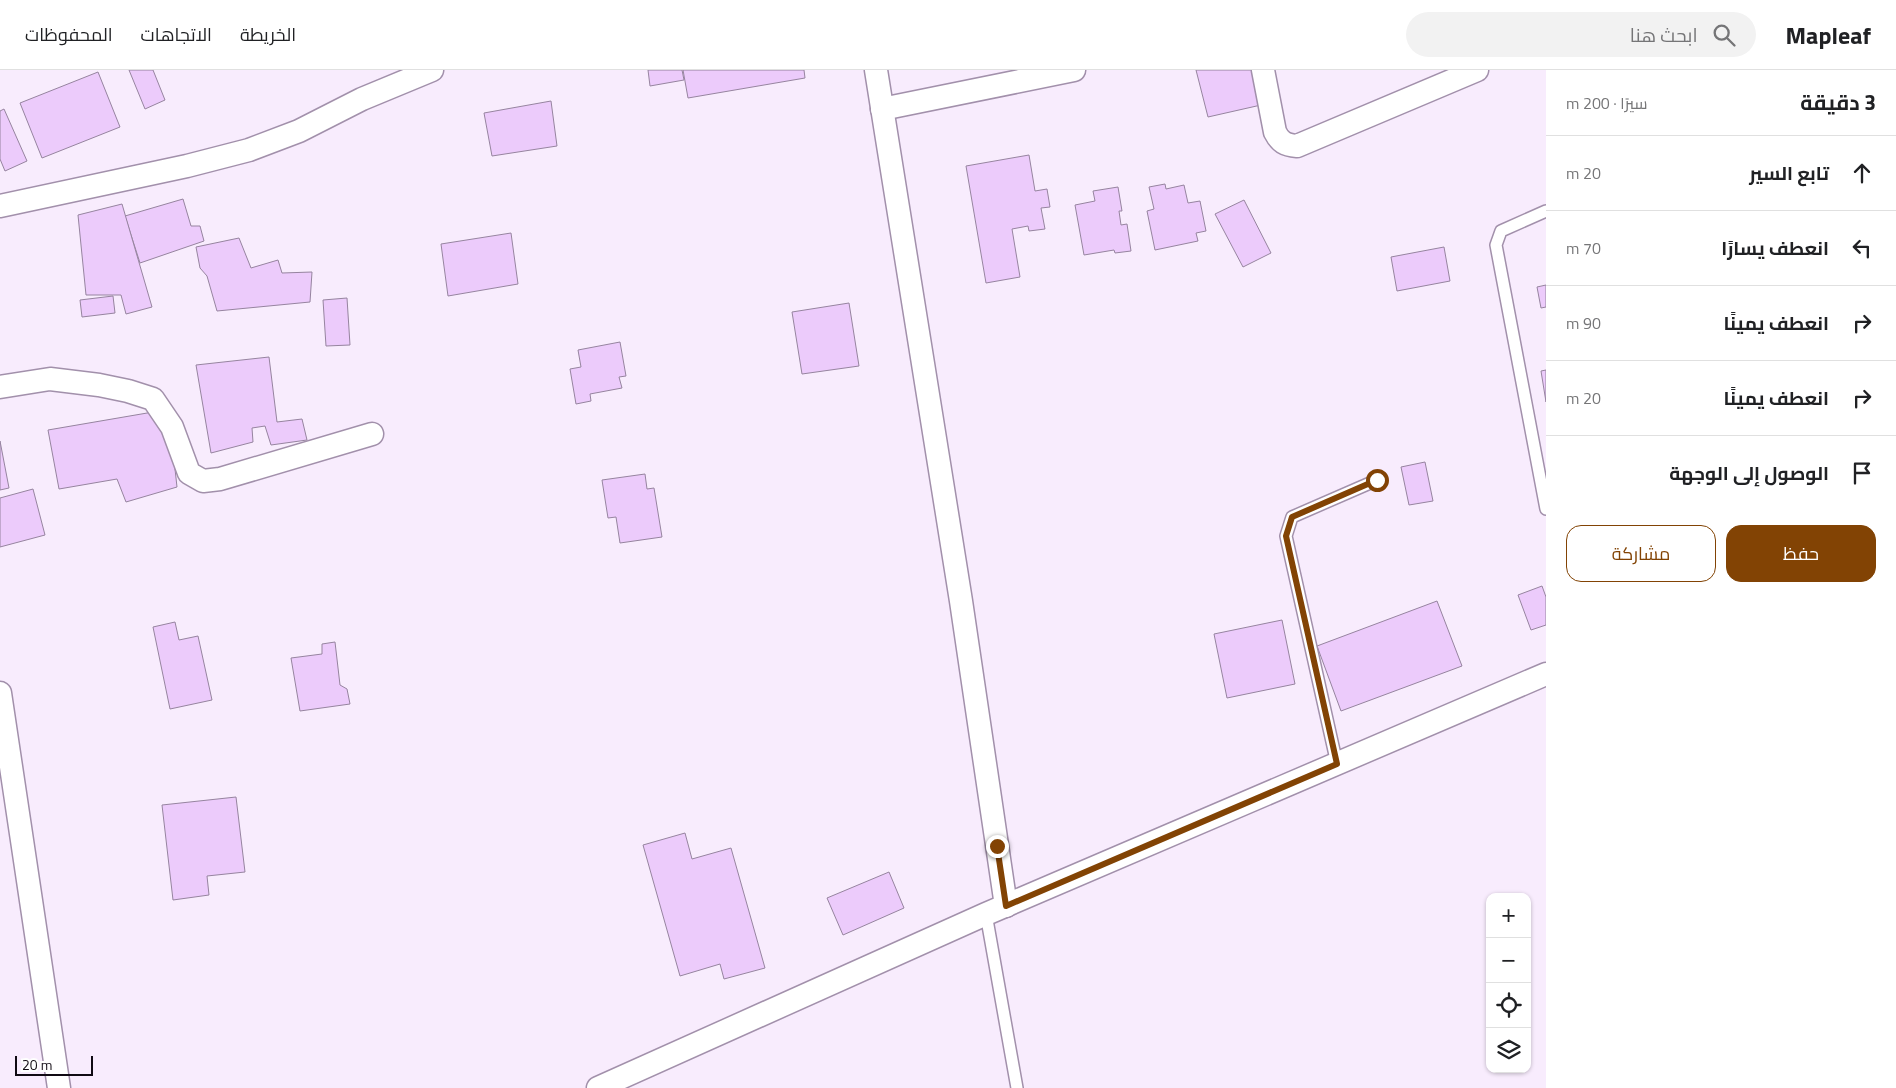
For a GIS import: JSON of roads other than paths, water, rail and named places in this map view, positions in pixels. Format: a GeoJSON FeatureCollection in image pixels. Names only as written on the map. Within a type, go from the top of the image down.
{"type":"FeatureCollection","features":[{"type":"Feature","properties":{"kind":"street"},"geometry":{"type":"LineString","coordinates":[[0,206],[187,166],[249,150],[299,131],[362,99],[432,70]]}},
{"type":"Feature","properties":{"kind":"street"},"geometry":{"type":"LineString","coordinates":[[876,70],[961,601],[996,910]]}},
{"type":"Feature","properties":{"kind":"street"},"geometry":{"type":"LineString","coordinates":[[882,109],[1074,70]]}},
{"type":"Feature","properties":{"kind":"street"},"geometry":{"type":"LineString","coordinates":[[1264,70],[1275,132],[1279,140],[1287,146],[1297,146],[1477,70]]}},
{"type":"Feature","properties":{"kind":"street"},"geometry":{"type":"LineString","coordinates":[[0,387],[50,379],[99,385],[154,399],[172,426],[189,473],[202,481],[220,479],[372,434]]}},
{"type":"Feature","properties":{"kind":"street"},"geometry":{"type":"LineString","coordinates":[[598,1088],[996,910],[1546,674]]}},
{"type":"Feature","properties":{"kind":"street"},"geometry":{"type":"LineString","coordinates":[[0,693],[59,1088]]}},
{"type":"Feature","properties":{"kind":"lane"},"geometry":{"type":"LineString","coordinates":[[1546,211],[1501,231],[1496,245],[1546,509]]}},
{"type":"Feature","properties":{"kind":"lane"},"geometry":{"type":"LineString","coordinates":[[1337,764],[1286,536],[1292,517],[1377,480]]}},
{"type":"Feature","properties":{"kind":"lane"},"geometry":{"type":"LineString","coordinates":[[996,910],[1017,1088]]}}]}
